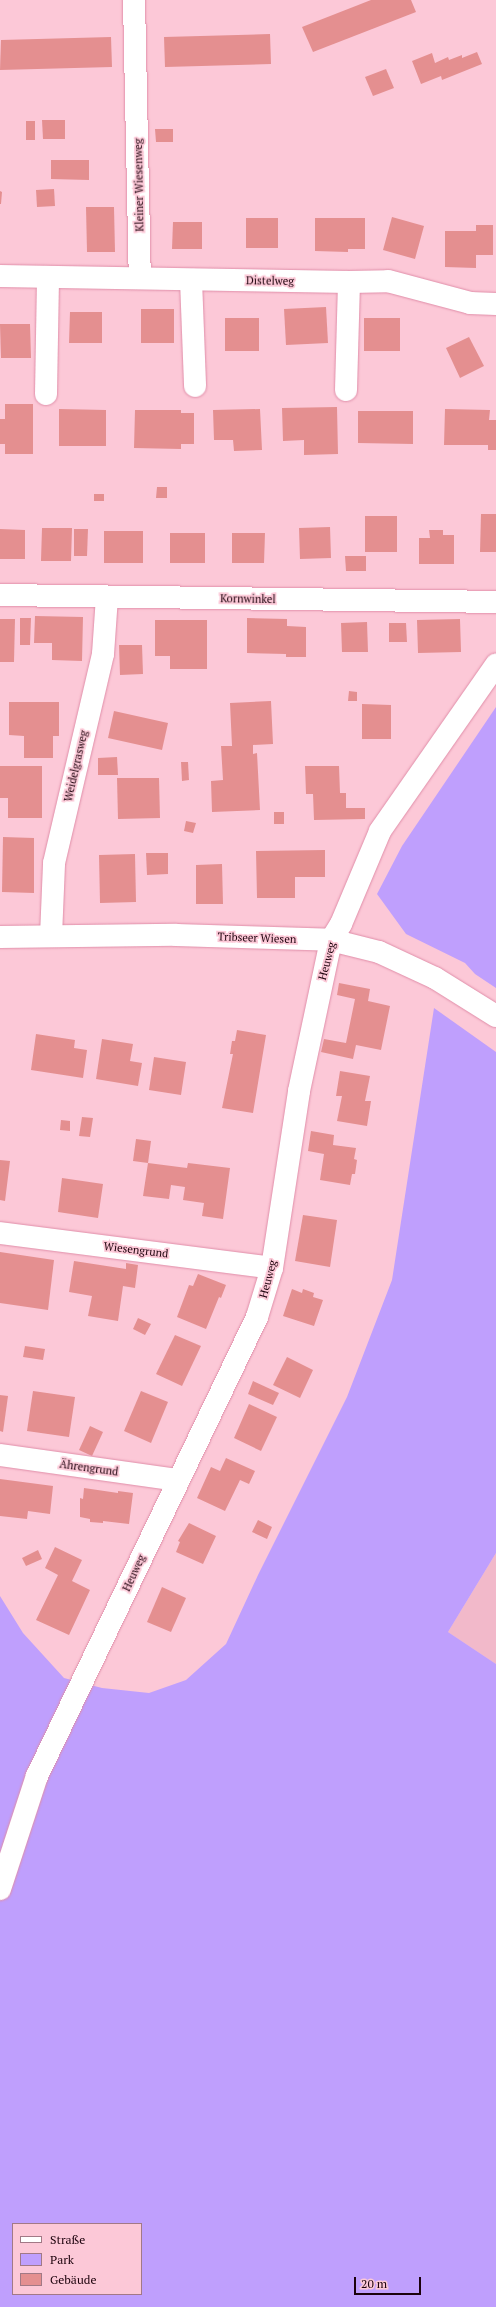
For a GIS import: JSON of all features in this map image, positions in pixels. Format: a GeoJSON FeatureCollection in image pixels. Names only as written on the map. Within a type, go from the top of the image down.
{"type":"FeatureCollection","features":[{"type":"Feature","properties":{"kind":"street","name":"Kleiner Wiesenweg"},"geometry":{"type":"LineString","coordinates":[[134,0],[140,278]]}},
{"type":"Feature","properties":{"kind":"street"},"geometry":{"type":"LineString","coordinates":[[0,276],[140,278]]}},
{"type":"Feature","properties":{"kind":"street"},"geometry":{"type":"LineString","coordinates":[[46,394],[48,277]]}},
{"type":"Feature","properties":{"kind":"street","name":"Distelweg"},"geometry":{"type":"LineString","coordinates":[[140,278],[349,282],[388,281],[470,303],[496,304]]}},
{"type":"Feature","properties":{"kind":"street"},"geometry":{"type":"LineString","coordinates":[[191,280],[195,386]]}},
{"type":"Feature","properties":{"kind":"street"},"geometry":{"type":"LineString","coordinates":[[346,390],[349,282]]}},
{"type":"Feature","properties":{"kind":"street","name":"Kornwinkel"},"geometry":{"type":"LineString","coordinates":[[0,595],[496,602]]}},
{"type":"Feature","properties":{"kind":"street","name":"Weidelgrasweg"},"geometry":{"type":"LineString","coordinates":[[50,936],[54,863],[103,654],[107,597]]}},
{"type":"Feature","properties":{"kind":"street","name":"Heuweg"},"geometry":{"type":"LineString","coordinates":[[0,1889],[38,1776],[257,1317],[272,1268],[298,1091],[331,940],[341,924],[380,831],[496,665]]}},
{"type":"Feature","properties":{"kind":"street","name":"Tribseer Wiesen"},"geometry":{"type":"LineString","coordinates":[[0,937],[176,935],[331,940],[379,952],[421,971],[442,982],[496,1016]]}},
{"type":"Feature","properties":{"kind":"street","name":"Wiesengrund"},"geometry":{"type":"LineString","coordinates":[[0,1233],[272,1268]]}},
{"type":"Feature","properties":{"kind":"street","name":"Ährengrund"},"geometry":{"type":"LineString","coordinates":[[0,1455],[178,1480]]}},
{"type":"Feature","properties":{"kind":"shaded area"},"geometry":{"type":"Polygon","coordinates":[[[496,1553],[496,1664],[448,1632],[496,1553]]]}},
{"type":"Feature","properties":{"kind":"green space"},"geometry":{"type":"Polygon","coordinates":[[[496,707],[496,988],[475,974],[465,963],[406,934],[377,894],[402,846],[496,707]]]}},
{"type":"Feature","properties":{"kind":"green space"},"geometry":{"type":"Polygon","coordinates":[[[434,1008],[496,1052],[496,1553],[448,1632],[496,1664],[496,2307],[0,2307],[0,1596],[23,1633],[64,1678],[102,1688],[149,1693],[186,1680],[226,1644],[258,1575],[347,1397],[392,1280],[434,1008]]]}},
{"type":"Feature","properties":{"kind":"building"},"geometry":{"type":"Polygon","coordinates":[[[371,0],[411,0],[416,12],[313,52],[302,27],[371,0]]]}},
{"type":"Feature","properties":{"kind":"building"},"geometry":{"type":"Polygon","coordinates":[[[270,34],[271,64],[165,67],[164,37],[270,34]]]}},
{"type":"Feature","properties":{"kind":"building"},"geometry":{"type":"Polygon","coordinates":[[[111,37],[112,67],[0,70],[1,40],[111,37]]]}},
{"type":"Feature","properties":{"kind":"building"},"geometry":{"type":"Polygon","coordinates":[[[477,52],[482,64],[442,80],[441,76],[421,84],[412,61],[432,53],[435,63],[448,57],[449,60],[462,55],[462,58],[477,52]]]}},
{"type":"Feature","properties":{"kind":"building"},"geometry":{"type":"Polygon","coordinates":[[[386,69],[394,88],[373,96],[365,77],[386,69]]]}},
{"type":"Feature","properties":{"kind":"building"},"geometry":{"type":"Polygon","coordinates":[[[42,120],[65,120],[65,139],[43,139],[42,120]]]}},
{"type":"Feature","properties":{"kind":"building"},"geometry":{"type":"Polygon","coordinates":[[[26,121],[35,121],[35,140],[26,140],[26,121]]]}},
{"type":"Feature","properties":{"kind":"building"},"geometry":{"type":"Polygon","coordinates":[[[155,129],[173,129],[173,142],[156,142],[155,129]]]}},
{"type":"Feature","properties":{"kind":"building"},"geometry":{"type":"Polygon","coordinates":[[[51,160],[89,160],[89,180],[51,179],[51,160]]]}},
{"type":"Feature","properties":{"kind":"building"},"geometry":{"type":"Polygon","coordinates":[[[54,189],[55,206],[37,207],[36,190],[54,189]]]}},
{"type":"Feature","properties":{"kind":"building"},"geometry":{"type":"Polygon","coordinates":[[[0,191],[2,192],[1,204],[0,204],[0,191]]]}},
{"type":"Feature","properties":{"kind":"building"},"geometry":{"type":"Polygon","coordinates":[[[86,207],[114,207],[115,252],[87,252],[86,207]]]}},
{"type":"Feature","properties":{"kind":"building"},"geometry":{"type":"Polygon","coordinates":[[[392,217],[424,226],[415,259],[383,250],[392,217]]]}},
{"type":"Feature","properties":{"kind":"building"},"geometry":{"type":"Polygon","coordinates":[[[246,218],[278,218],[278,248],[246,248],[246,218]]]}},
{"type":"Feature","properties":{"kind":"building"},"geometry":{"type":"Polygon","coordinates":[[[315,218],[365,218],[365,249],[348,249],[348,252],[315,251],[315,218]]]}},
{"type":"Feature","properties":{"kind":"building"},"geometry":{"type":"Polygon","coordinates":[[[173,222],[202,222],[202,249],[172,249],[173,222]]]}},
{"type":"Feature","properties":{"kind":"building"},"geometry":{"type":"Polygon","coordinates":[[[476,225],[493,225],[493,255],[476,255],[476,268],[445,267],[445,231],[476,231],[476,225]]]}},
{"type":"Feature","properties":{"kind":"building"},"geometry":{"type":"Polygon","coordinates":[[[326,307],[328,343],[286,345],[284,309],[326,307]]]}},
{"type":"Feature","properties":{"kind":"building"},"geometry":{"type":"Polygon","coordinates":[[[141,309],[174,309],[174,343],[141,343],[141,309]]]}},
{"type":"Feature","properties":{"kind":"building"},"geometry":{"type":"Polygon","coordinates":[[[70,312],[102,312],[102,343],[69,343],[70,312]]]}},
{"type":"Feature","properties":{"kind":"building"},"geometry":{"type":"Polygon","coordinates":[[[225,318],[259,318],[259,351],[225,351],[225,318]]]}},
{"type":"Feature","properties":{"kind":"building"},"geometry":{"type":"Polygon","coordinates":[[[364,318],[400,318],[400,351],[364,351],[364,318]]]}},
{"type":"Feature","properties":{"kind":"building"},"geometry":{"type":"Polygon","coordinates":[[[0,324],[30,324],[31,358],[1,358],[0,324]]]}},
{"type":"Feature","properties":{"kind":"building"},"geometry":{"type":"Polygon","coordinates":[[[469,337],[484,366],[460,378],[446,348],[469,337]]]}},
{"type":"Feature","properties":{"kind":"building"},"geometry":{"type":"Polygon","coordinates":[[[5,404],[33,404],[33,454],[5,454],[5,444],[0,444],[0,419],[5,419],[5,404]]]}},
{"type":"Feature","properties":{"kind":"building"},"geometry":{"type":"Polygon","coordinates":[[[337,407],[338,454],[304,455],[304,440],[283,441],[282,408],[337,407]]]}},
{"type":"Feature","properties":{"kind":"building"},"geometry":{"type":"Polygon","coordinates":[[[59,409],[106,410],[106,446],[59,446],[59,409]]]}},
{"type":"Feature","properties":{"kind":"building"},"geometry":{"type":"Polygon","coordinates":[[[260,409],[262,450],[234,451],[233,440],[214,440],[213,410],[260,409]]]}},
{"type":"Feature","properties":{"kind":"building"},"geometry":{"type":"Polygon","coordinates":[[[445,409],[490,410],[489,420],[496,420],[496,450],[488,450],[488,445],[444,445],[445,409]]]}},
{"type":"Feature","properties":{"kind":"building"},"geometry":{"type":"Polygon","coordinates":[[[135,410],[181,410],[181,413],[194,413],[194,444],[181,444],[181,449],[134,448],[135,410]]]}},
{"type":"Feature","properties":{"kind":"building"},"geometry":{"type":"Polygon","coordinates":[[[358,411],[413,411],[413,444],[358,443],[358,411]]]}},
{"type":"Feature","properties":{"kind":"building"},"geometry":{"type":"Polygon","coordinates":[[[157,487],[167,487],[167,498],[156,498],[157,487]]]}},
{"type":"Feature","properties":{"kind":"building"},"geometry":{"type":"Polygon","coordinates":[[[94,494],[104,494],[104,501],[94,501],[94,494]]]}},
{"type":"Feature","properties":{"kind":"building"},"geometry":{"type":"Polygon","coordinates":[[[481,514],[496,514],[496,552],[480,552],[481,514]]]}},
{"type":"Feature","properties":{"kind":"building"},"geometry":{"type":"Polygon","coordinates":[[[365,516],[397,516],[397,552],[365,552],[365,516]]]}},
{"type":"Feature","properties":{"kind":"building"},"geometry":{"type":"Polygon","coordinates":[[[330,527],[331,558],[300,559],[299,528],[330,527]]]}},
{"type":"Feature","properties":{"kind":"building"},"geometry":{"type":"Polygon","coordinates":[[[42,528],[72,528],[71,561],[41,561],[42,528]]]}},
{"type":"Feature","properties":{"kind":"building"},"geometry":{"type":"Polygon","coordinates":[[[0,529],[25,530],[25,559],[0,559],[0,529]]]}},
{"type":"Feature","properties":{"kind":"building"},"geometry":{"type":"Polygon","coordinates":[[[74,529],[88,529],[87,556],[74,556],[74,529]]]}},
{"type":"Feature","properties":{"kind":"building"},"geometry":{"type":"Polygon","coordinates":[[[429,530],[443,530],[443,535],[454,535],[454,564],[419,564],[419,538],[430,538],[429,530]]]}},
{"type":"Feature","properties":{"kind":"building"},"geometry":{"type":"Polygon","coordinates":[[[104,531],[143,531],[143,563],[104,563],[104,531]]]}},
{"type":"Feature","properties":{"kind":"building"},"geometry":{"type":"Polygon","coordinates":[[[170,533],[205,533],[205,563],[170,563],[170,533]]]}},
{"type":"Feature","properties":{"kind":"building"},"geometry":{"type":"Polygon","coordinates":[[[232,533],[265,533],[264,563],[232,563],[232,533]]]}},
{"type":"Feature","properties":{"kind":"building"},"geometry":{"type":"Polygon","coordinates":[[[345,556],[366,556],[366,571],[346,571],[345,556]]]}},
{"type":"Feature","properties":{"kind":"building"},"geometry":{"type":"Polygon","coordinates":[[[35,616],[83,617],[82,661],[52,660],[52,643],[34,643],[35,616]]]}},
{"type":"Feature","properties":{"kind":"building"},"geometry":{"type":"Polygon","coordinates":[[[20,618],[31,618],[30,645],[20,645],[20,618]]]}},
{"type":"Feature","properties":{"kind":"building"},"geometry":{"type":"Polygon","coordinates":[[[247,618],[287,619],[287,626],[306,627],[306,657],[286,657],[286,654],[247,653],[247,618]]]}},
{"type":"Feature","properties":{"kind":"building"},"geometry":{"type":"Polygon","coordinates":[[[0,619],[15,619],[14,662],[0,662],[0,619]]]}},
{"type":"Feature","properties":{"kind":"building"},"geometry":{"type":"Polygon","coordinates":[[[460,619],[461,652],[418,653],[417,620],[460,619]]]}},
{"type":"Feature","properties":{"kind":"building"},"geometry":{"type":"Polygon","coordinates":[[[155,620],[207,620],[207,669],[170,669],[170,656],[155,656],[155,620]]]}},
{"type":"Feature","properties":{"kind":"building"},"geometry":{"type":"Polygon","coordinates":[[[367,622],[368,652],[342,652],[341,623],[367,622]]]}},
{"type":"Feature","properties":{"kind":"building"},"geometry":{"type":"Polygon","coordinates":[[[389,623],[406,623],[407,642],[389,642],[389,623]]]}},
{"type":"Feature","properties":{"kind":"building"},"geometry":{"type":"Polygon","coordinates":[[[119,645],[142,645],[143,674],[120,675],[119,645]]]}},
{"type":"Feature","properties":{"kind":"building"},"geometry":{"type":"Polygon","coordinates":[[[349,691],[357,692],[357,701],[348,701],[349,691]]]}},
{"type":"Feature","properties":{"kind":"building"},"geometry":{"type":"Polygon","coordinates":[[[271,701],[273,744],[253,745],[253,754],[257,753],[260,810],[212,812],[211,781],[223,780],[221,746],[232,746],[230,703],[271,701]]]}},
{"type":"Feature","properties":{"kind":"building"},"geometry":{"type":"Polygon","coordinates":[[[9,702],[59,702],[59,736],[53,736],[53,758],[24,758],[24,736],[9,735],[9,702]]]}},
{"type":"Feature","properties":{"kind":"building"},"geometry":{"type":"Polygon","coordinates":[[[362,704],[391,705],[391,739],[362,739],[362,704]]]}},
{"type":"Feature","properties":{"kind":"building"},"geometry":{"type":"Polygon","coordinates":[[[114,711],[168,723],[162,750],[108,738],[114,711]]]}},
{"type":"Feature","properties":{"kind":"building"},"geometry":{"type":"Polygon","coordinates":[[[117,757],[118,775],[98,775],[98,758],[117,757]]]}},
{"type":"Feature","properties":{"kind":"building"},"geometry":{"type":"Polygon","coordinates":[[[181,762],[188,762],[189,780],[182,781],[181,762]]]}},
{"type":"Feature","properties":{"kind":"building"},"geometry":{"type":"Polygon","coordinates":[[[0,766],[42,766],[42,818],[8,818],[8,798],[0,798],[0,766]]]}},
{"type":"Feature","properties":{"kind":"building"},"geometry":{"type":"Polygon","coordinates":[[[305,766],[339,766],[340,793],[346,793],[346,808],[365,808],[365,819],[314,820],[313,794],[306,794],[305,766]]]}},
{"type":"Feature","properties":{"kind":"building"},"geometry":{"type":"Polygon","coordinates":[[[117,778],[159,778],[160,818],[118,819],[117,778]]]}},
{"type":"Feature","properties":{"kind":"building"},"geometry":{"type":"Polygon","coordinates":[[[274,812],[284,812],[284,824],[274,824],[274,812]]]}},
{"type":"Feature","properties":{"kind":"building"},"geometry":{"type":"Polygon","coordinates":[[[186,821],[196,823],[193,833],[184,831],[186,821]]]}},
{"type":"Feature","properties":{"kind":"building"},"geometry":{"type":"Polygon","coordinates":[[[3,837],[34,838],[34,893],[2,892],[3,837]]]}},
{"type":"Feature","properties":{"kind":"building"},"geometry":{"type":"Polygon","coordinates":[[[325,850],[325,877],[295,877],[295,898],[257,898],[256,851],[325,850]]]}},
{"type":"Feature","properties":{"kind":"building"},"geometry":{"type":"Polygon","coordinates":[[[146,853],[168,853],[168,874],[147,875],[146,853]]]}},
{"type":"Feature","properties":{"kind":"building"},"geometry":{"type":"Polygon","coordinates":[[[135,854],[136,902],[100,903],[99,855],[135,854]]]}},
{"type":"Feature","properties":{"kind":"building"},"geometry":{"type":"Polygon","coordinates":[[[222,864],[223,904],[196,904],[196,865],[222,864]]]}},
{"type":"Feature","properties":{"kind":"building"},"geometry":{"type":"Polygon","coordinates":[[[339,983],[370,989],[368,1001],[390,1006],[381,1050],[356,1045],[353,1059],[321,1052],[324,1039],[346,1043],[355,999],[337,995],[339,983]]]}},
{"type":"Feature","properties":{"kind":"building"},"geometry":{"type":"Polygon","coordinates":[[[237,1030],[266,1035],[253,1113],[222,1108],[233,1054],[230,1054],[232,1041],[235,1041],[237,1030]]]}},
{"type":"Feature","properties":{"kind":"building"},"geometry":{"type":"Polygon","coordinates":[[[36,1034],[75,1040],[74,1048],[87,1050],[83,1078],[31,1070],[36,1034]]]}},
{"type":"Feature","properties":{"kind":"building"},"geometry":{"type":"Polygon","coordinates":[[[102,1039],[133,1044],[130,1061],[142,1063],[138,1086],[96,1079],[102,1039]]]}},
{"type":"Feature","properties":{"kind":"building"},"geometry":{"type":"Polygon","coordinates":[[[154,1057],[186,1062],[181,1095],[149,1090],[154,1057]]]}},
{"type":"Feature","properties":{"kind":"building"},"geometry":{"type":"Polygon","coordinates":[[[340,1071],[370,1076],[365,1101],[371,1101],[367,1126],[337,1121],[342,1096],[336,1096],[340,1071]]]}},
{"type":"Feature","properties":{"kind":"building"},"geometry":{"type":"Polygon","coordinates":[[[82,1117],[93,1118],[90,1137],[79,1136],[82,1117]]]}},
{"type":"Feature","properties":{"kind":"building"},"geometry":{"type":"Polygon","coordinates":[[[61,1120],[70,1121],[70,1131],[60,1130],[61,1120]]]}},
{"type":"Feature","properties":{"kind":"building"},"geometry":{"type":"Polygon","coordinates":[[[311,1131],[334,1135],[333,1145],[356,1148],[354,1159],[357,1160],[355,1174],[352,1174],[350,1185],[320,1180],[324,1154],[308,1151],[311,1131]]]}},
{"type":"Feature","properties":{"kind":"building"},"geometry":{"type":"Polygon","coordinates":[[[136,1139],[151,1141],[148,1163],[133,1161],[136,1139]]]}},
{"type":"Feature","properties":{"kind":"building"},"geometry":{"type":"Polygon","coordinates":[[[0,1160],[10,1161],[5,1201],[0,1200],[0,1160]]]}},
{"type":"Feature","properties":{"kind":"building"},"geometry":{"type":"Polygon","coordinates":[[[148,1163],[187,1168],[188,1163],[230,1168],[223,1219],[202,1216],[204,1203],[183,1200],[185,1187],[171,1185],[169,1199],[143,1196],[148,1163]]]}},
{"type":"Feature","properties":{"kind":"building"},"geometry":{"type":"Polygon","coordinates":[[[62,1178],[103,1184],[98,1218],[58,1212],[62,1178]]]}},
{"type":"Feature","properties":{"kind":"building"},"geometry":{"type":"Polygon","coordinates":[[[303,1215],[337,1220],[330,1267],[295,1261],[303,1215]]]}},
{"type":"Feature","properties":{"kind":"building"},"geometry":{"type":"Polygon","coordinates":[[[0,1252],[54,1260],[48,1310],[0,1303],[0,1252]]]}},
{"type":"Feature","properties":{"kind":"building"},"geometry":{"type":"Polygon","coordinates":[[[74,1261],[126,1269],[126,1263],[138,1265],[135,1288],[123,1286],[118,1321],[88,1316],[92,1296],[69,1292],[74,1261]]]}},
{"type":"Feature","properties":{"kind":"building"},"geometry":{"type":"Polygon","coordinates":[[[198,1274],[226,1285],[221,1298],[219,1297],[206,1329],[177,1317],[189,1285],[193,1286],[198,1274]]]}},
{"type":"Feature","properties":{"kind":"building"},"geometry":{"type":"Polygon","coordinates":[[[292,1289],[302,1293],[303,1289],[314,1293],[313,1297],[323,1300],[314,1326],[283,1316],[292,1289]]]}},
{"type":"Feature","properties":{"kind":"building"},"geometry":{"type":"Polygon","coordinates":[[[138,1318],[151,1324],[145,1335],[133,1329],[138,1318]]]}},
{"type":"Feature","properties":{"kind":"building"},"geometry":{"type":"Polygon","coordinates":[[[175,1335],[201,1346],[182,1386],[156,1374],[175,1335]]]}},
{"type":"Feature","properties":{"kind":"building"},"geometry":{"type":"Polygon","coordinates":[[[25,1346],[45,1349],[43,1360],[23,1357],[25,1346]]]}},
{"type":"Feature","properties":{"kind":"building"},"geometry":{"type":"Polygon","coordinates":[[[287,1357],[313,1370],[300,1398],[273,1385],[287,1357]]]}},
{"type":"Feature","properties":{"kind":"building"},"geometry":{"type":"Polygon","coordinates":[[[253,1381],[279,1393],[273,1405],[248,1394],[253,1381]]]}},
{"type":"Feature","properties":{"kind":"building"},"geometry":{"type":"Polygon","coordinates":[[[33,1391],[75,1397],[69,1437],[27,1431],[33,1391]]]}},
{"type":"Feature","properties":{"kind":"building"},"geometry":{"type":"Polygon","coordinates":[[[141,1391],[168,1402],[151,1443],[124,1431],[141,1391]]]}},
{"type":"Feature","properties":{"kind":"building"},"geometry":{"type":"Polygon","coordinates":[[[0,1395],[8,1396],[3,1432],[0,1431],[0,1395]]]}},
{"type":"Feature","properties":{"kind":"building"},"geometry":{"type":"Polygon","coordinates":[[[249,1404],[277,1417],[261,1451],[234,1438],[249,1404]]]}},
{"type":"Feature","properties":{"kind":"building"},"geometry":{"type":"Polygon","coordinates":[[[90,1426],[103,1432],[92,1456],[79,1450],[90,1426]]]}},
{"type":"Feature","properties":{"kind":"building"},"geometry":{"type":"Polygon","coordinates":[[[226,1458],[255,1471],[249,1484],[240,1480],[225,1511],[197,1498],[211,1467],[220,1471],[226,1458]]]}},
{"type":"Feature","properties":{"kind":"building"},"geometry":{"type":"Polygon","coordinates":[[[0,1479],[53,1486],[50,1514],[28,1511],[27,1519],[0,1516],[0,1479]]]}},
{"type":"Feature","properties":{"kind":"building"},"geometry":{"type":"Polygon","coordinates":[[[84,1488],[118,1493],[118,1491],[133,1493],[129,1524],[103,1521],[103,1523],[90,1522],[90,1519],[80,1517],[80,1498],[83,1499],[84,1488]]]}},
{"type":"Feature","properties":{"kind":"building"},"geometry":{"type":"Polygon","coordinates":[[[258,1520],[272,1527],[267,1539],[252,1532],[258,1520]]]}},
{"type":"Feature","properties":{"kind":"building"},"geometry":{"type":"Polygon","coordinates":[[[189,1523],[216,1536],[203,1564],[176,1552],[180,1542],[178,1541],[189,1523]]]}},
{"type":"Feature","properties":{"kind":"building"},"geometry":{"type":"Polygon","coordinates":[[[55,1547],[82,1560],[72,1581],[90,1590],[69,1635],[36,1620],[58,1575],[45,1568],[55,1547]]]}},
{"type":"Feature","properties":{"kind":"building"},"geometry":{"type":"Polygon","coordinates":[[[38,1550],[42,1559],[26,1566],[22,1558],[38,1550]]]}},
{"type":"Feature","properties":{"kind":"building"},"geometry":{"type":"Polygon","coordinates":[[[162,1587],[186,1598],[171,1632],[147,1622],[162,1587]]]}}]}
